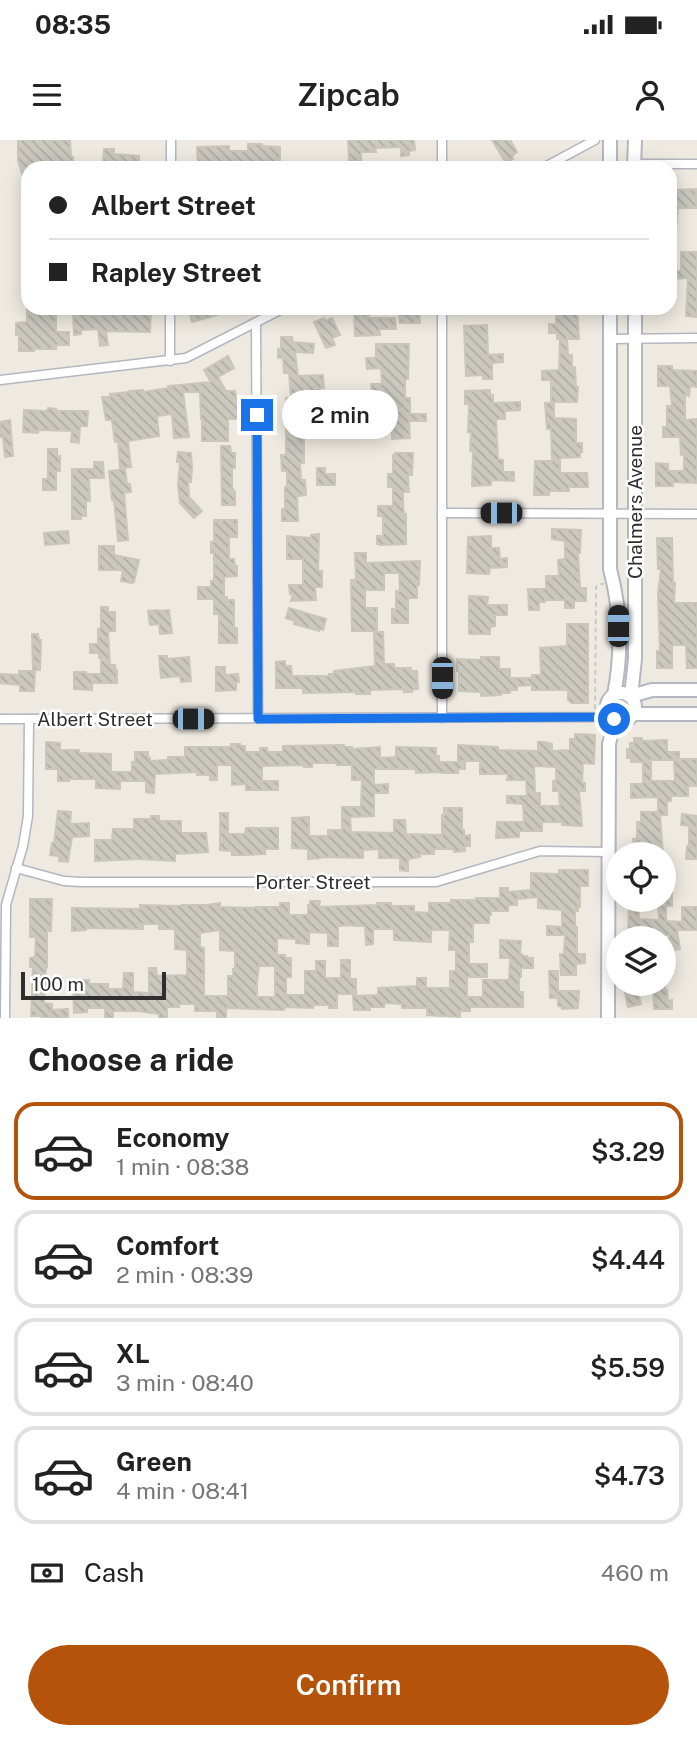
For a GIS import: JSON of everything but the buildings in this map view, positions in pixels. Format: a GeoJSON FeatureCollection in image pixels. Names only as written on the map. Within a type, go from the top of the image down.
{"type":"FeatureCollection","features":[{"type":"Feature","properties":{"kind":"street"},"geometry":{"type":"LineString","coordinates":[[171,140],[171,161]]}},
{"type":"Feature","properties":{"kind":"street"},"geometry":{"type":"LineString","coordinates":[[442,140],[442,161]]}},
{"type":"Feature","properties":{"kind":"street"},"geometry":{"type":"LineString","coordinates":[[556,161],[595,140]]}},
{"type":"Feature","properties":{"kind":"street"},"geometry":{"type":"LineString","coordinates":[[610,140],[610,161]]}},
{"type":"Feature","properties":{"kind":"street"},"geometry":{"type":"LineString","coordinates":[[635,140],[635,161]]}},
{"type":"Feature","properties":{"kind":"street"},"geometry":{"type":"LineString","coordinates":[[677,165],[697,164]]}},
{"type":"Feature","properties":{"kind":"street"},"geometry":{"type":"LineString","coordinates":[[170,315],[170,361]]}},
{"type":"Feature","properties":{"kind":"street"},"geometry":{"type":"LineString","coordinates":[[0,380],[186,358],[271,315]]}},
{"type":"Feature","properties":{"kind":"street"},"geometry":{"type":"LineString","coordinates":[[442,315],[442,718]]}},
{"type":"Feature","properties":{"kind":"street","name":"Chalmers Avenue"},"geometry":{"type":"LineString","coordinates":[[610,315],[610,569],[618,606],[618,672],[614,695]]}},
{"type":"Feature","properties":{"kind":"street","name":"Chalmers Avenue"},"geometry":{"type":"LineString","coordinates":[[631,696],[635,659],[635,315]]}},
{"type":"Feature","properties":{"kind":"street"},"geometry":{"type":"LineString","coordinates":[[256,323],[258,719]]}},
{"type":"Feature","properties":{"kind":"street"},"geometry":{"type":"LineString","coordinates":[[610,339],[697,338]]}},
{"type":"Feature","properties":{"kind":"street"},"geometry":{"type":"LineString","coordinates":[[442,513],[697,514]]}},
{"type":"Feature","properties":{"kind":"street"},"geometry":{"type":"LineString","coordinates":[[635,659],[641,679],[652,690]]}},
{"type":"Feature","properties":{"kind":"street"},"geometry":{"type":"LineString","coordinates":[[608,842],[608,744],[614,725],[607,705],[614,695],[623,693],[631,696],[652,690],[697,690]]}},
{"type":"Feature","properties":{"kind":"street"},"geometry":{"type":"LineString","coordinates":[[631,696],[635,705],[634,714]]}},
{"type":"Feature","properties":{"kind":"street"},"geometry":{"type":"LineString","coordinates":[[611,716],[618,721],[627,720],[634,714],[697,714]]}},
{"type":"Feature","properties":{"kind":"street","name":"Albert Street"},"geometry":{"type":"LineString","coordinates":[[0,719],[611,716]]}},
{"type":"Feature","properties":{"kind":"street"},"geometry":{"type":"LineString","coordinates":[[5,1018],[6,905],[23,846],[28,816],[29,719]]}},
{"type":"Feature","properties":{"kind":"street","name":"Porter Street"},"geometry":{"type":"LineString","coordinates":[[16,868],[64,881],[81,882],[436,882],[540,851],[606,852]]}},
{"type":"Feature","properties":{"kind":"street"},"geometry":{"type":"LineString","coordinates":[[608,912],[608,1018]]}},
{"type":"Feature","properties":{"kind":"path"},"geometry":{"type":"LineString","coordinates":[[595,707],[596,587],[600,583]]}},
{"type":"Feature","properties":{"kind":"route"},"geometry":{"type":"LineString","coordinates":[[257,415],[258,719],[599,717],[608,713],[614,719]]}}]}
